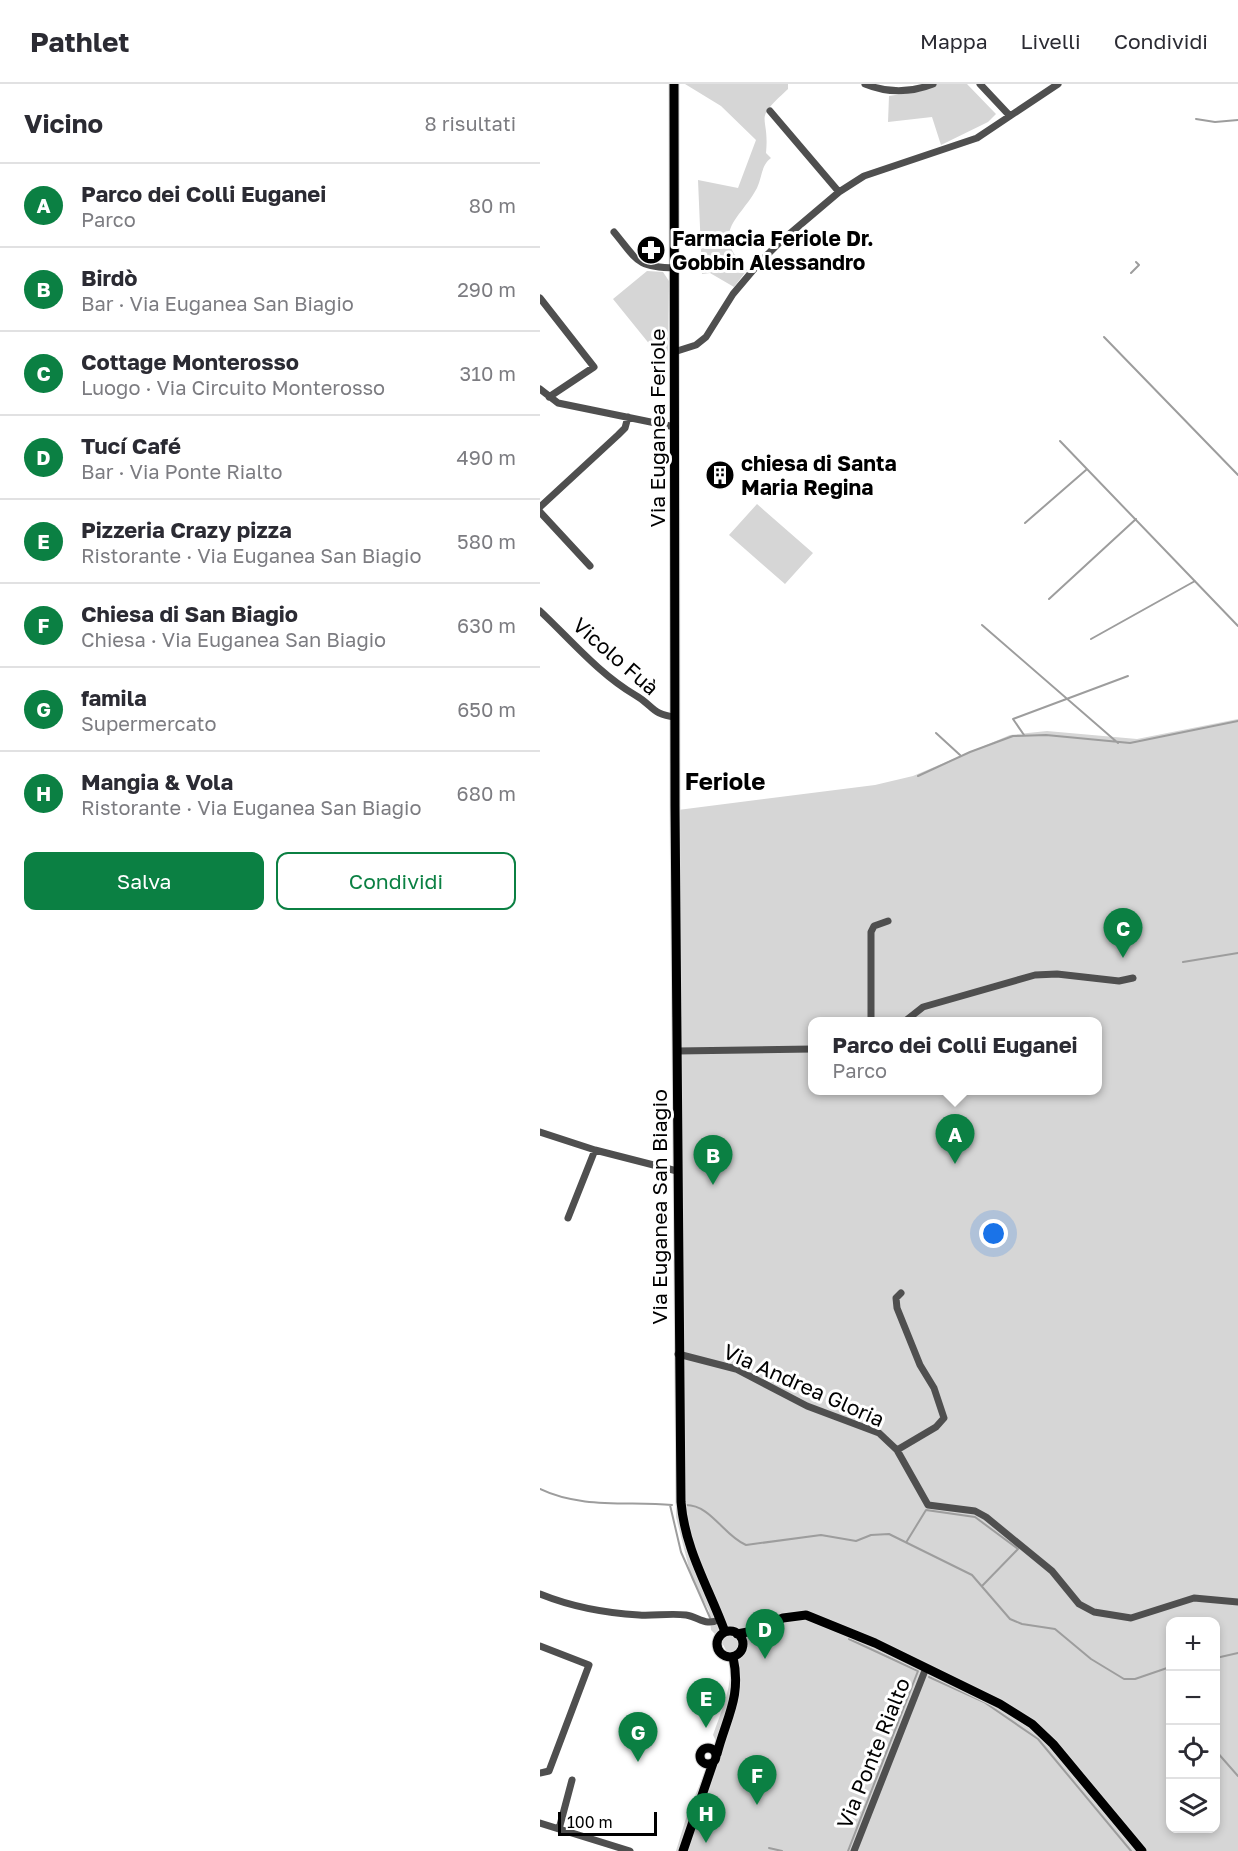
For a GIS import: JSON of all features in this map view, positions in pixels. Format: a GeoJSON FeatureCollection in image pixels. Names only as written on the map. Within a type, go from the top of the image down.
{"type":"FeatureCollection","features":[{"type":"Feature","properties":{"kind":"main road","name":"Via Euganea Feriole"},"geometry":{"type":"LineString","coordinates":[[674,84],[675,773]]}},
{"type":"Feature","properties":{"kind":"main road","name":"Via Euganea San Biagio"},"geometry":{"type":"LineString","coordinates":[[675,773],[681,1502],[684,1527],[693,1560],[725,1632]]}},
{"type":"Feature","properties":{"kind":"main road","name":"Via Ponte Rialto"},"geometry":{"type":"LineString","coordinates":[[737,1634],[753,1631],[783,1618],[806,1615],[926,1668],[1000,1704],[1032,1724],[1053,1744],[1142,1851]]}},
{"type":"Feature","properties":{"kind":"main road","name":"Via Ponte Rialto"},"geometry":{"type":"LineString","coordinates":[[742,1643],[753,1631]]}},
{"type":"Feature","properties":{"kind":"main road"},"geometry":{"type":"LineString","coordinates":[[725,1632],[737,1634],[742,1643],[739,1653],[733,1657],[726,1656],[718,1649],[719,1639],[725,1632]]}},
{"type":"Feature","properties":{"kind":"main road"},"geometry":{"type":"LineString","coordinates":[[683,1851],[712,1757],[735,1700],[736,1676],[733,1657]]}},
{"type":"Feature","properties":{"kind":"street"},"geometry":{"type":"LineString","coordinates":[[865,84],[890,91],[906,91],[933,84]]}},
{"type":"Feature","properties":{"kind":"street"},"geometry":{"type":"LineString","coordinates":[[980,84],[1010,116]]}},
{"type":"Feature","properties":{"kind":"street"},"geometry":{"type":"LineString","coordinates":[[674,352],[696,345],[706,336],[733,294],[760,262],[811,213],[839,192],[864,176],[977,138],[1058,84]]}},
{"type":"Feature","properties":{"kind":"street"},"geometry":{"type":"LineString","coordinates":[[770,111],[839,192]]}},
{"type":"Feature","properties":{"kind":"street"},"geometry":{"type":"LineString","coordinates":[[614,232],[638,261],[646,266],[675,268]]}},
{"type":"Feature","properties":{"kind":"street"},"geometry":{"type":"LineString","coordinates":[[540,298],[594,367],[549,397]]}},
{"type":"Feature","properties":{"kind":"street"},"geometry":{"type":"LineString","coordinates":[[540,389],[558,403],[675,427]]}},
{"type":"Feature","properties":{"kind":"street"},"geometry":{"type":"LineString","coordinates":[[540,507],[618,435],[624,428],[628,417]]}},
{"type":"Feature","properties":{"kind":"street"},"geometry":{"type":"LineString","coordinates":[[540,512],[590,566]]}},
{"type":"Feature","properties":{"kind":"street","name":"Vicolo Fuà"},"geometry":{"type":"LineString","coordinates":[[540,610],[617,684],[656,713],[675,717]]}},
{"type":"Feature","properties":{"kind":"street"},"geometry":{"type":"LineString","coordinates":[[871,1017],[872,932],[874,926],[888,921]]}},
{"type":"Feature","properties":{"kind":"street"},"geometry":{"type":"LineString","coordinates":[[910,1017],[922,1007],[1035,975],[1057,974],[1119,981],[1132,978]]}},
{"type":"Feature","properties":{"kind":"street"},"geometry":{"type":"LineString","coordinates":[[677,1051],[808,1050]]}},
{"type":"Feature","properties":{"kind":"street"},"geometry":{"type":"LineString","coordinates":[[540,1132],[595,1150],[677,1171]]}},
{"type":"Feature","properties":{"kind":"street"},"geometry":{"type":"LineString","coordinates":[[568,1218],[595,1150]]}},
{"type":"Feature","properties":{"kind":"street","name":"Via Andrea Gloria"},"geometry":{"type":"LineString","coordinates":[[678,1354],[736,1369],[807,1406],[879,1433],[897,1450],[936,1427],[944,1418],[934,1388],[920,1365],[897,1308],[896,1298],[901,1293]]}},
{"type":"Feature","properties":{"kind":"street"},"geometry":{"type":"LineString","coordinates":[[897,1450],[920,1495],[928,1505],[968,1510],[986,1517],[1052,1571],[1080,1604],[1090,1611],[1131,1618],[1194,1598],[1238,1602]]}},
{"type":"Feature","properties":{"kind":"street"},"geometry":{"type":"LineString","coordinates":[[540,1594],[564,1604],[596,1610],[639,1615],[684,1614],[708,1624],[720,1620]]}},
{"type":"Feature","properties":{"kind":"street"},"geometry":{"type":"LineString","coordinates":[[540,1646],[589,1665],[549,1771],[540,1773]]}},
{"type":"Feature","properties":{"kind":"street","name":"Via Ponte Rialto"},"geometry":{"type":"LineString","coordinates":[[854,1851],[926,1668]]}},
{"type":"Feature","properties":{"kind":"street"},"geometry":{"type":"LineString","coordinates":[[559,1829],[572,1780]]}},
{"type":"Feature","properties":{"kind":"street"},"geometry":{"type":"LineString","coordinates":[[540,1823],[630,1851]]}},
{"type":"Feature","properties":{"kind":"shaded area"},"geometry":{"type":"Polygon","coordinates":[[[685,84],[788,84],[788,89],[766,113],[766,153],[771,158],[763,168],[757,188],[731,226],[730,245],[747,270],[734,287],[710,273],[702,274],[698,180],[738,188],[756,140],[721,106],[685,84]]]}},
{"type":"Feature","properties":{"kind":"shaded area"},"geometry":{"type":"Polygon","coordinates":[[[936,84],[967,84],[996,114],[988,122],[941,145],[932,117],[888,122],[889,96],[921,91],[936,84]]]}},
{"type":"Feature","properties":{"kind":"shaded area"},"geometry":{"type":"Polygon","coordinates":[[[647,271],[663,272],[669,281],[668,356],[651,346],[613,299],[647,271]]]}},
{"type":"Feature","properties":{"kind":"shaded area"},"geometry":{"type":"Polygon","coordinates":[[[757,504],[813,553],[785,584],[729,535],[757,504]]]}},
{"type":"Feature","properties":{"kind":"shaded area"},"geometry":{"type":"Polygon","coordinates":[[[1238,719],[1238,1851],[676,1851],[687,1815],[717,1743],[713,1735],[727,1694],[730,1667],[721,1642],[711,1630],[709,1611],[692,1580],[676,1517],[670,811],[875,785],[913,776],[1010,735],[1047,731],[1137,739],[1238,719]]]}},
{"type":"Feature","properties":{"kind":"waterway"},"geometry":{"type":"LineString","coordinates":[[1196,119],[1215,122],[1238,120]]}},
{"type":"Feature","properties":{"kind":"waterway"},"geometry":{"type":"LineString","coordinates":[[1131,273],[1139,265],[1136,262]]}},
{"type":"Feature","properties":{"kind":"waterway"},"geometry":{"type":"LineString","coordinates":[[1104,337],[1238,475]]}},
{"type":"Feature","properties":{"kind":"waterway"},"geometry":{"type":"LineString","coordinates":[[1060,441],[1238,626]]}},
{"type":"Feature","properties":{"kind":"waterway"},"geometry":{"type":"LineString","coordinates":[[1025,523],[1086,470]]}},
{"type":"Feature","properties":{"kind":"waterway"},"geometry":{"type":"LineString","coordinates":[[1049,599],[1136,519]]}},
{"type":"Feature","properties":{"kind":"waterway"},"geometry":{"type":"LineString","coordinates":[[1091,639],[1195,581]]}},
{"type":"Feature","properties":{"kind":"waterway"},"geometry":{"type":"LineString","coordinates":[[982,625],[1118,743]]}},
{"type":"Feature","properties":{"kind":"waterway"},"geometry":{"type":"LineString","coordinates":[[1024,735],[1013,719],[1128,676]]}},
{"type":"Feature","properties":{"kind":"waterway"},"geometry":{"type":"LineString","coordinates":[[918,776],[970,752],[1013,736],[1046,735],[1130,743],[1238,721]]}},
{"type":"Feature","properties":{"kind":"waterway"},"geometry":{"type":"LineString","coordinates":[[936,733],[960,755]]}},
{"type":"Feature","properties":{"kind":"waterway"},"geometry":{"type":"LineString","coordinates":[[1183,962],[1238,953]]}},
{"type":"Feature","properties":{"kind":"waterway"},"geometry":{"type":"LineString","coordinates":[[540,1489],[588,1502],[672,1505]]}},
{"type":"Feature","properties":{"kind":"waterway"},"geometry":{"type":"LineString","coordinates":[[670,1505],[681,1552],[711,1620]]}},
{"type":"Feature","properties":{"kind":"waterway"},"geometry":{"type":"LineString","coordinates":[[686,1505],[703,1510],[738,1541],[746,1545],[821,1535],[856,1541],[871,1535],[889,1534],[972,1575],[1010,1619],[1022,1624],[1055,1629],[1091,1659],[1124,1679],[1135,1679],[1166,1668]]}},
{"type":"Feature","properties":{"kind":"waterway"},"geometry":{"type":"LineString","coordinates":[[907,1541],[926,1510],[975,1517],[1018,1549],[982,1586]]}},
{"type":"Feature","properties":{"kind":"waterway"},"geometry":{"type":"LineString","coordinates":[[848,1851],[918,1671],[849,1639]]}},
{"type":"Feature","properties":{"kind":"waterway"},"geometry":{"type":"LineString","coordinates":[[1220,1657],[1238,1653]]}},
{"type":"Feature","properties":{"kind":"waterway"},"geometry":{"type":"LineString","coordinates":[[929,1677],[984,1702],[1038,1739],[1131,1851]]}},
{"type":"Feature","properties":{"kind":"waterway"},"geometry":{"type":"LineString","coordinates":[[1220,1756],[1238,1776]]}},
{"type":"Feature","properties":{"kind":"waterway"},"geometry":{"type":"LineString","coordinates":[[769,1848],[782,1851]]}},
{"type":"Feature","properties":{"kind":"place","name":"Farmacia Feriole Dr. Gobbin Alessandro"},"geometry":{"type":"Point","coordinates":[651,250]}},
{"type":"Feature","properties":{"kind":"place","name":"chiesa di Santa Maria Regina"},"geometry":{"type":"Point","coordinates":[720,475]}},
{"type":"Feature","properties":{"kind":"place","name":"Cottage Monterosso"},"geometry":{"type":"Point","coordinates":[1123,958]}},
{"type":"Feature","properties":{"kind":"place","name":"Parco dei Colli Euganei"},"geometry":{"type":"Point","coordinates":[955,1164]}},
{"type":"Feature","properties":{"kind":"place","name":"Birdò"},"geometry":{"type":"Point","coordinates":[713,1185]}},
{"type":"Feature","properties":{"kind":"place","name":"Tucí Café"},"geometry":{"type":"Point","coordinates":[765,1659]}},
{"type":"Feature","properties":{"kind":"place","name":"Pizzeria Crazy pizza"},"geometry":{"type":"Point","coordinates":[706,1728]}},
{"type":"Feature","properties":{"kind":"place","name":"famila"},"geometry":{"type":"Point","coordinates":[638,1762]}},
{"type":"Feature","properties":{"kind":"place","name":"Chiesa di San Biagio"},"geometry":{"type":"Point","coordinates":[757,1805]}},
{"type":"Feature","properties":{"kind":"place","name":"Mangia & Vola"},"geometry":{"type":"Point","coordinates":[706,1843]}},
{"type":"Feature","properties":{"kind":"district","name":"Feriole"},"geometry":{"type":"Point","coordinates":[725,780]}}]}
